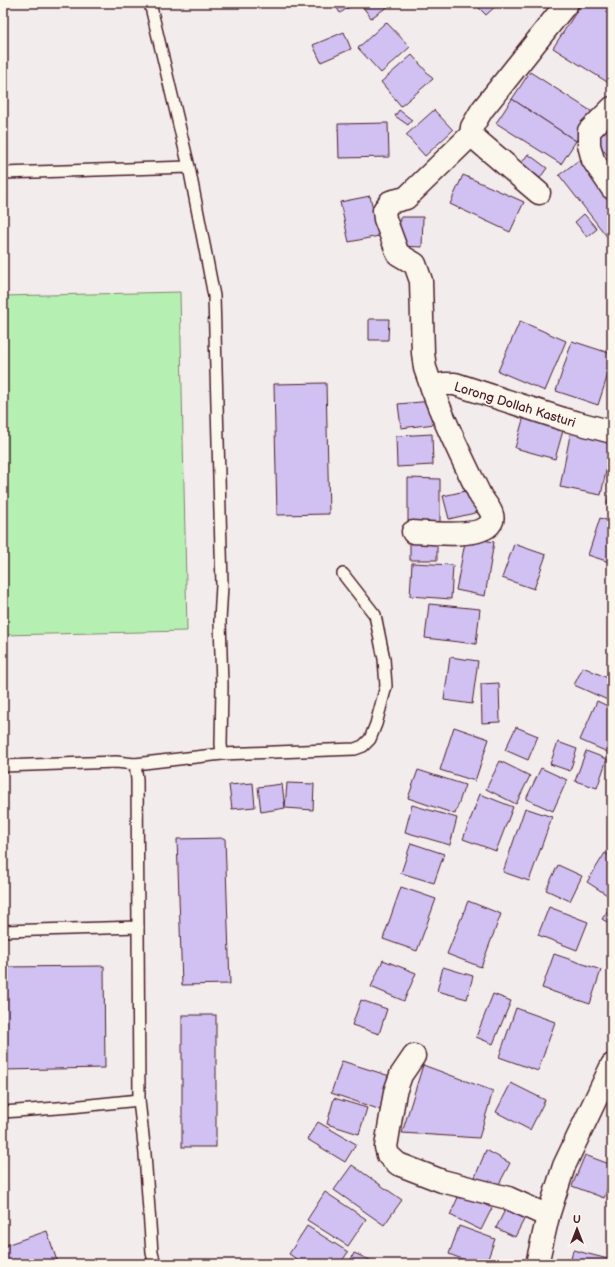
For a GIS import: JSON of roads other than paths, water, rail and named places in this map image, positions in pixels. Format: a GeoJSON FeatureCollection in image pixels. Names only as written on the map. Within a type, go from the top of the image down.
{"type":"FeatureCollection","features":[{"type":"Feature","properties":{"kind":"street"},"geometry":{"type":"LineString","coordinates":[[432,388],[425,368],[423,353],[421,281],[415,264],[398,254],[385,219],[384,210],[390,202],[406,198],[472,131],[482,110],[567,3]]}},
{"type":"Feature","properties":{"kind":"street"},"geometry":{"type":"LineString","coordinates":[[612,108],[589,131],[589,145],[593,160],[612,188]]}},
{"type":"Feature","properties":{"kind":"street"},"geometry":{"type":"LineString","coordinates":[[472,131],[540,193]]}},
{"type":"Feature","properties":{"kind":"street","name":"Lorong Dollah Kasturi"},"geometry":{"type":"LineString","coordinates":[[413,532],[465,534],[482,530],[490,525],[493,520],[493,515],[482,499],[450,432],[432,388],[444,384],[455,384],[563,419],[612,432]]}},
{"type":"Feature","properties":{"kind":"street"},"geometry":{"type":"LineString","coordinates":[[414,1056],[401,1075],[396,1092],[386,1147],[388,1155],[398,1164],[442,1181],[508,1198],[548,1216]]}},
{"type":"Feature","properties":{"kind":"street"},"geometry":{"type":"LineString","coordinates":[[537,1264],[548,1216],[564,1166],[612,1064]]}},
{"type":"Feature","properties":{"kind":"lane"},"geometry":{"type":"LineString","coordinates":[[150,3],[189,167],[214,296],[222,585],[220,621],[222,754]]}},
{"type":"Feature","properties":{"kind":"lane"},"geometry":{"type":"LineString","coordinates":[[3,173],[189,167]]}},
{"type":"Feature","properties":{"kind":"lane"},"geometry":{"type":"LineString","coordinates":[[3,766],[116,762],[135,764],[222,754],[355,749],[363,746],[370,739],[376,724],[386,686],[384,658],[375,615],[343,574]]}},
{"type":"Feature","properties":{"kind":"lane"},"geometry":{"type":"LineString","coordinates":[[135,764],[137,779],[139,1100],[145,1154],[152,1253],[155,1264]]}},
{"type":"Feature","properties":{"kind":"lane"},"geometry":{"type":"LineString","coordinates":[[3,931],[138,927]]}},
{"type":"Feature","properties":{"kind":"lane"},"geometry":{"type":"LineString","coordinates":[[3,1112],[139,1100]]}}]}
